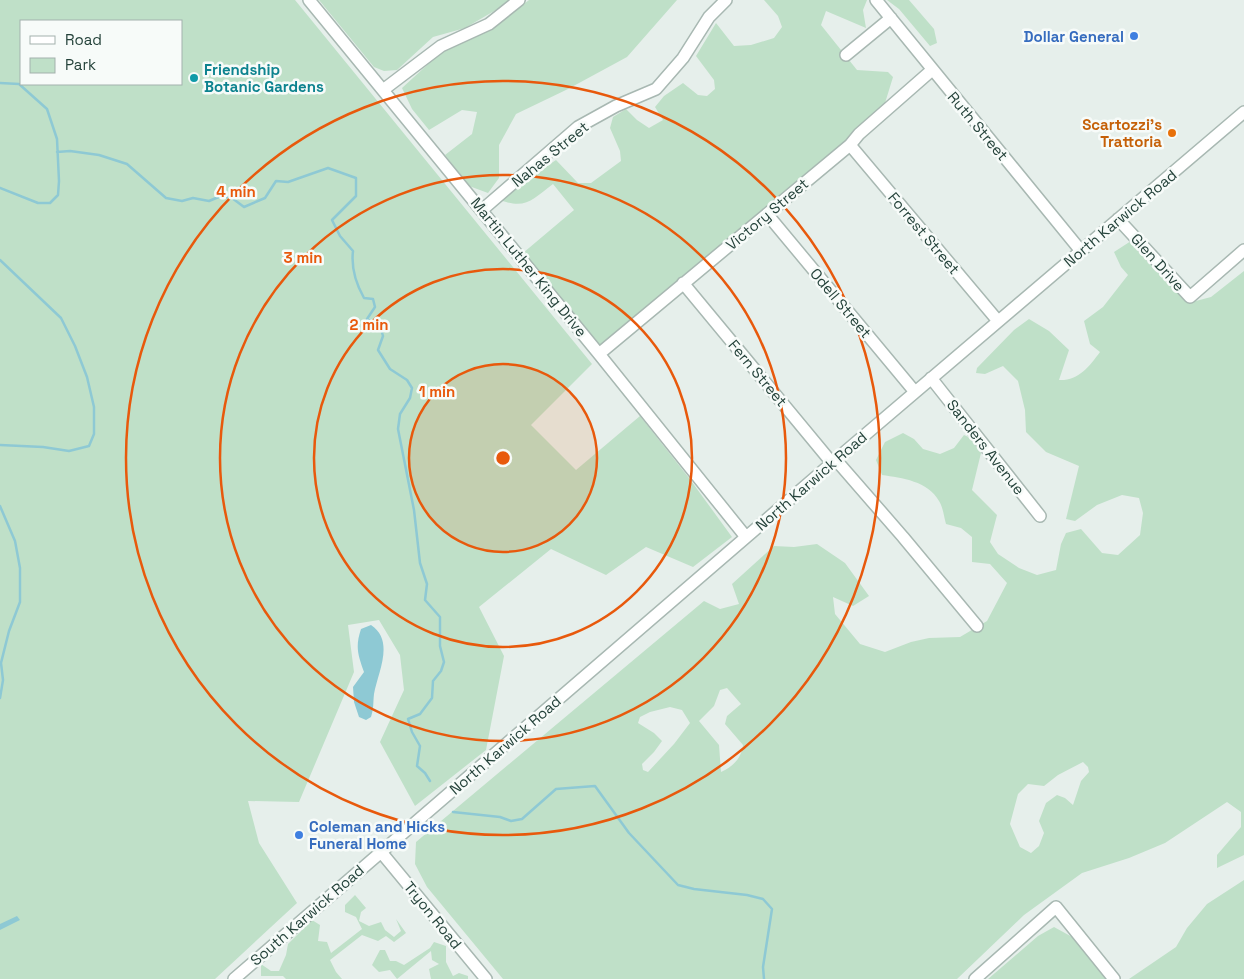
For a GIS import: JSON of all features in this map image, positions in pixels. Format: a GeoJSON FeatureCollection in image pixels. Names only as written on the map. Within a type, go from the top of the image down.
{"type":"FeatureCollection","features":[{"type":"Feature","properties":{"kind":"street","name":"Martin Luther King Drive"},"geometry":{"type":"LineString","coordinates":[[310,0],[746,537]]}},
{"type":"Feature","properties":{"kind":"street"},"geometry":{"type":"LineString","coordinates":[[383,90],[441,46],[489,24],[519,0]]}},
{"type":"Feature","properties":{"kind":"street","name":"Nahas Street"},"geometry":{"type":"LineString","coordinates":[[482,210],[578,128],[616,106],[656,89],[683,58],[709,18],[726,0]]}},
{"type":"Feature","properties":{"kind":"street","name":"Ruth Street"},"geometry":{"type":"LineString","coordinates":[[876,0],[1081,251]]}},
{"type":"Feature","properties":{"kind":"street"},"geometry":{"type":"LineString","coordinates":[[846,55],[891,18]]}},
{"type":"Feature","properties":{"kind":"street","name":"Victory Street"},"geometry":{"type":"LineString","coordinates":[[599,354],[850,145],[859,134],[932,70]]}},
{"type":"Feature","properties":{"kind":"street","name":"North Karwick Road"},"geometry":{"type":"LineString","coordinates":[[381,852],[834,461],[1244,112]]}},
{"type":"Feature","properties":{"kind":"street","name":"Forrest Street"},"geometry":{"type":"LineString","coordinates":[[850,145],[998,321]]}},
{"type":"Feature","properties":{"kind":"street","name":"Odell Street"},"geometry":{"type":"LineString","coordinates":[[767,214],[915,392]]}},
{"type":"Feature","properties":{"kind":"street","name":"Glen Drive"},"geometry":{"type":"LineString","coordinates":[[1118,219],[1190,297],[1244,250]]}},
{"type":"Feature","properties":{"kind":"street","name":"Fern Street"},"geometry":{"type":"LineString","coordinates":[[683,283],[834,461],[903,537],[977,626]]}},
{"type":"Feature","properties":{"kind":"street","name":"Sanders Avenue"},"geometry":{"type":"LineString","coordinates":[[931,378],[1040,516]]}},
{"type":"Feature","properties":{"kind":"street","name":"South Karwick Road"},"geometry":{"type":"LineString","coordinates":[[234,979],[381,852]]}},
{"type":"Feature","properties":{"kind":"street","name":"Tryon Road"},"geometry":{"type":"LineString","coordinates":[[381,852],[486,979]]}},
{"type":"Feature","properties":{"kind":"street"},"geometry":{"type":"LineString","coordinates":[[975,979],[1056,908],[1114,979]]}},
{"type":"Feature","properties":{"kind":"green space"},"geometry":{"type":"Polygon","coordinates":[[[0,0],[295,0],[592,364],[531,425],[576,470],[640,416],[732,537],[693,567],[646,547],[606,575],[551,549],[479,607],[504,656],[486,750],[415,806],[380,742],[404,690],[400,655],[379,620],[348,625],[354,672],[299,802],[248,801],[259,843],[297,903],[215,979],[0,979],[0,0]]]}},
{"type":"Feature","properties":{"kind":"green space"},"geometry":{"type":"Polygon","coordinates":[[[319,0],[513,0],[465,28],[433,37],[397,70],[384,71],[374,67],[319,0]]]}},
{"type":"Feature","properties":{"kind":"green space"},"geometry":{"type":"Polygon","coordinates":[[[529,0],[677,0],[627,57],[568,89],[516,114],[499,145],[499,178],[488,193],[469,186],[445,155],[472,134],[477,112],[462,110],[429,130],[412,109],[402,88],[449,45],[474,37],[495,26],[529,0]]]}},
{"type":"Feature","properties":{"kind":"green space"},"geometry":{"type":"Polygon","coordinates":[[[764,0],[867,0],[863,10],[866,28],[826,11],[821,25],[857,70],[888,72],[893,77],[885,103],[840,147],[600,347],[523,253],[574,210],[553,184],[534,198],[523,203],[516,204],[500,200],[510,191],[556,160],[578,183],[591,183],[621,161],[620,151],[610,128],[613,117],[626,109],[649,128],[663,120],[655,107],[664,96],[683,83],[698,95],[707,96],[715,89],[714,80],[696,56],[716,23],[734,46],[751,45],[774,38],[782,27],[778,16],[764,0]]]}},
{"type":"Feature","properties":{"kind":"green space"},"geometry":{"type":"Polygon","coordinates":[[[887,0],[909,0],[934,29],[937,43],[930,46],[899,9],[887,0]]]}},
{"type":"Feature","properties":{"kind":"green space"},"geometry":{"type":"Polygon","coordinates":[[[1131,241],[1192,302],[1211,297],[1244,271],[1244,855],[1217,868],[1217,855],[1241,827],[1241,812],[1227,802],[1165,843],[1129,858],[1082,873],[1024,915],[957,979],[503,979],[427,887],[415,864],[416,842],[704,601],[720,609],[739,604],[732,584],[774,546],[794,547],[817,544],[845,563],[869,596],[853,606],[833,597],[835,614],[860,644],[885,652],[911,642],[929,638],[960,637],[987,621],[1007,583],[990,564],[972,562],[972,537],[961,528],[946,524],[940,503],[934,494],[914,482],[882,475],[876,460],[885,442],[903,433],[914,439],[923,449],[940,454],[954,448],[964,435],[975,440],[981,453],[972,490],[997,515],[990,542],[998,554],[1019,568],[1037,575],[1056,570],[1061,544],[1066,533],[1081,529],[1102,553],[1118,555],[1140,535],[1143,513],[1139,498],[1122,495],[1097,505],[1075,521],[1066,519],[1079,466],[1046,452],[1026,432],[1025,410],[1018,381],[1003,366],[985,374],[976,373],[977,368],[1014,330],[1029,319],[1049,331],[1069,350],[1059,380],[1072,378],[1082,372],[1100,352],[1090,344],[1084,321],[1103,307],[1128,275],[1121,267],[1114,252],[1131,241]],[[727,688],[720,690],[714,706],[699,721],[719,745],[721,772],[736,761],[741,754],[743,745],[725,724],[727,716],[741,704],[727,688]],[[670,707],[650,712],[640,717],[638,723],[654,733],[662,741],[642,764],[643,770],[648,772],[674,744],[690,723],[682,710],[670,707]],[[1083,762],[1058,775],[1044,786],[1028,784],[1018,794],[1010,824],[1020,847],[1031,853],[1039,846],[1044,833],[1039,821],[1046,803],[1057,795],[1065,798],[1073,805],[1081,781],[1089,772],[1088,767],[1083,762]]]}},
{"type":"Feature","properties":{"kind":"green space"},"geometry":{"type":"Polygon","coordinates":[[[1244,880],[1244,979],[1129,979],[1176,947],[1187,928],[1207,904],[1244,880]]]}},
{"type":"Feature","properties":{"kind":"green space"},"geometry":{"type":"Polygon","coordinates":[[[355,895],[366,908],[361,912],[359,921],[369,926],[381,922],[385,930],[394,937],[401,931],[396,919],[406,933],[394,942],[386,936],[378,941],[362,935],[330,960],[342,979],[286,979],[283,976],[261,976],[261,964],[271,971],[279,971],[286,955],[288,944],[312,920],[320,925],[318,941],[327,942],[331,953],[362,929],[356,917],[345,912],[345,905],[355,895]]]}},
{"type":"Feature","properties":{"kind":"green space"},"geometry":{"type":"Polygon","coordinates":[[[1054,927],[1074,938],[1109,979],[988,979],[1038,936],[1054,927]]]}},
{"type":"Feature","properties":{"kind":"green space"},"geometry":{"type":"Polygon","coordinates":[[[434,942],[446,946],[446,962],[453,976],[459,973],[468,976],[468,979],[431,979],[429,969],[439,964],[432,960],[431,951],[397,979],[390,970],[379,972],[372,965],[380,950],[385,950],[390,961],[396,961],[404,965],[430,948],[434,942]]]}},
{"type":"Feature","properties":{"kind":"water"},"geometry":{"type":"Polygon","coordinates":[[[371,625],[382,639],[384,648],[374,694],[372,714],[366,720],[359,717],[354,702],[353,687],[364,672],[358,651],[359,635],[361,629],[371,625]]]}},
{"type":"Feature","properties":{"kind":"water"},"geometry":{"type":"Polygon","coordinates":[[[17,916],[20,920],[0,930],[0,924],[17,916]]]}},
{"type":"Feature","properties":{"kind":"waterway"},"geometry":{"type":"LineString","coordinates":[[0,83],[20,85]]}},
{"type":"Feature","properties":{"kind":"waterway"},"geometry":{"type":"LineString","coordinates":[[0,188],[38,203],[50,203],[58,195],[57,139],[47,109],[20,85]]}},
{"type":"Feature","properties":{"kind":"waterway"},"geometry":{"type":"LineString","coordinates":[[57,152],[70,151],[99,155],[127,164],[166,198],[182,201],[193,198],[209,201],[221,196],[232,198],[244,207],[265,198],[276,181],[288,182],[328,168],[356,178],[356,196],[332,220],[340,236],[353,251],[353,270],[361,293],[364,298],[373,299],[375,307],[367,319],[380,326],[383,336],[378,350],[390,369],[407,380],[412,388],[410,398],[400,414],[398,429],[414,510],[420,563],[427,584],[425,600],[440,617],[440,646],[444,662],[441,671],[433,681],[432,698],[420,714],[408,719],[412,732],[420,746],[417,766],[430,781]]}},
{"type":"Feature","properties":{"kind":"waterway"},"geometry":{"type":"LineString","coordinates":[[0,260],[61,318],[75,346],[87,377],[94,407],[94,434],[89,446],[69,451],[43,447],[0,445]]}},
{"type":"Feature","properties":{"kind":"waterway"},"geometry":{"type":"LineString","coordinates":[[0,506],[15,541],[20,568],[20,602],[9,631],[1,663],[3,680],[0,698]]}},
{"type":"Feature","properties":{"kind":"waterway"},"geometry":{"type":"LineString","coordinates":[[453,812],[500,817],[511,821],[522,819],[556,789],[595,786],[629,833],[678,885],[763,899],[772,909],[763,967],[764,979]]}},
{"type":"Feature","properties":{"kind":"place","name":"Dollar General"},"geometry":{"type":"Point","coordinates":[1134,36]}},
{"type":"Feature","properties":{"kind":"place","name":"Friendship Botanic Gardens"},"geometry":{"type":"Point","coordinates":[194,78]}},
{"type":"Feature","properties":{"kind":"place","name":"Scartozzi's Trattoria"},"geometry":{"type":"Point","coordinates":[1172,133]}},
{"type":"Feature","properties":{"kind":"place","name":"Coleman and Hicks Funeral Home"},"geometry":{"type":"Point","coordinates":[299,835]}}]}
